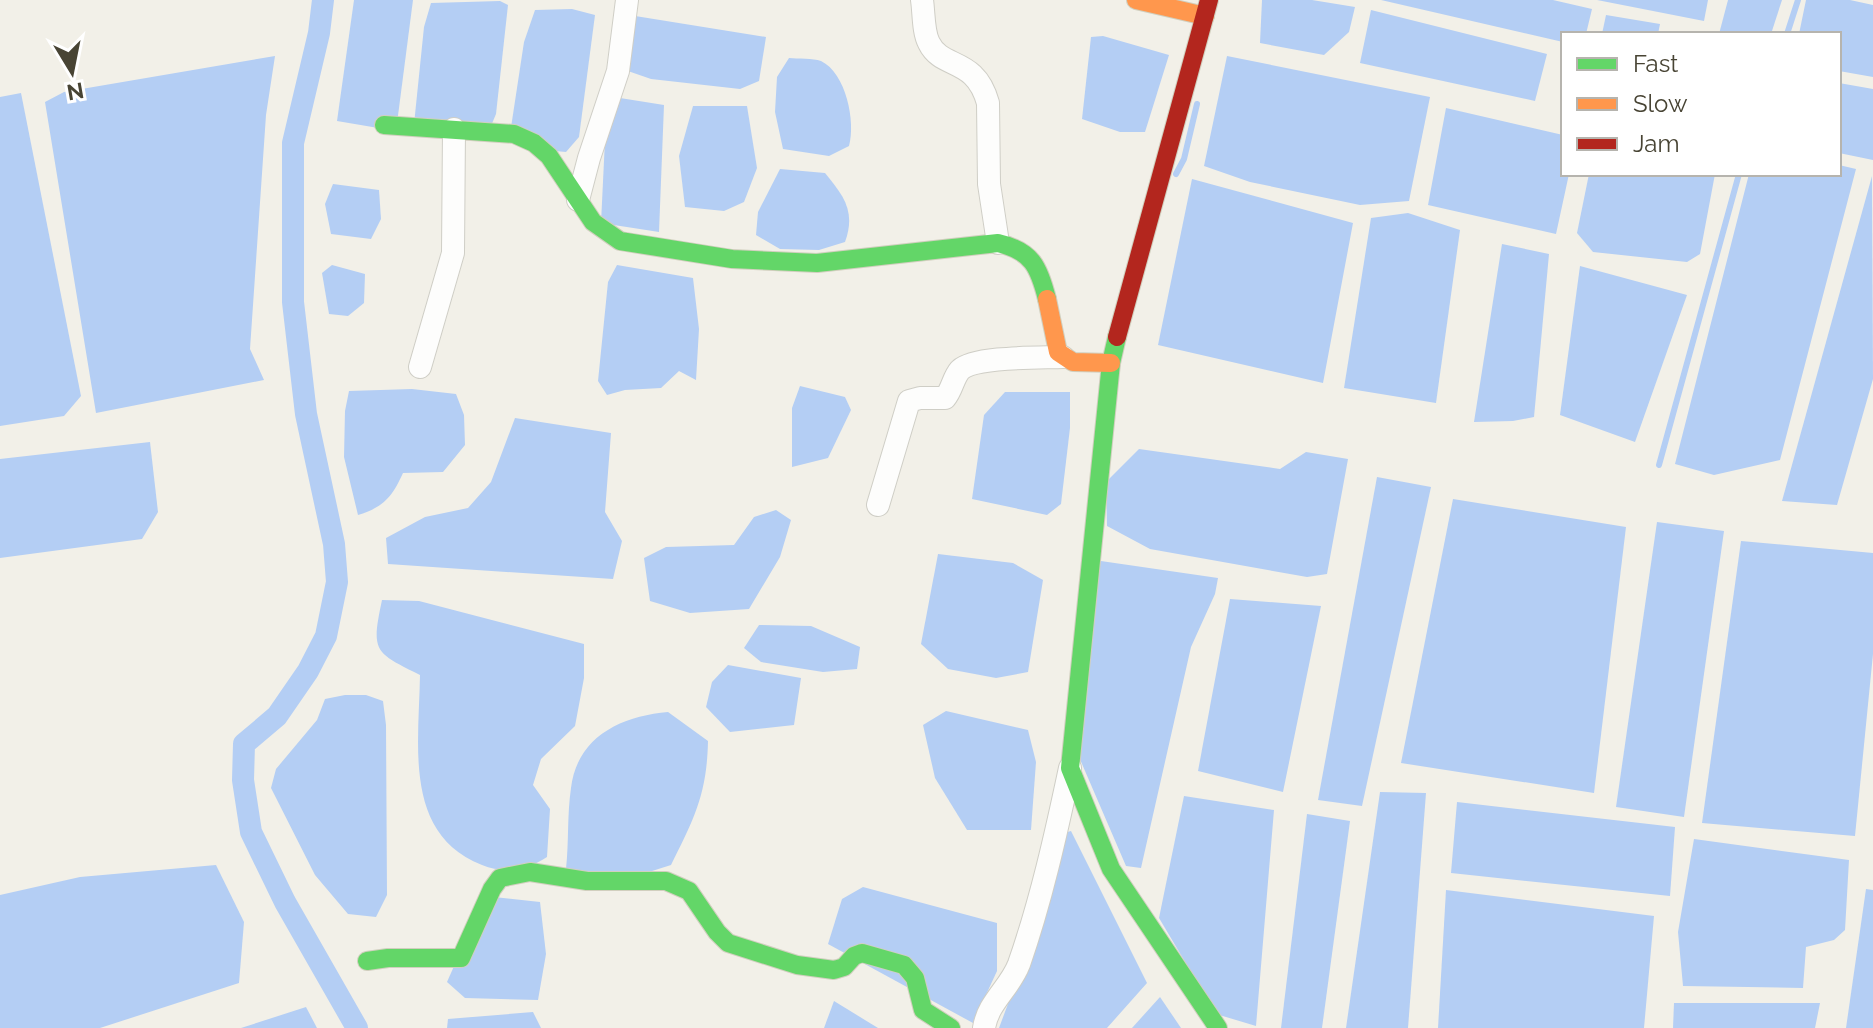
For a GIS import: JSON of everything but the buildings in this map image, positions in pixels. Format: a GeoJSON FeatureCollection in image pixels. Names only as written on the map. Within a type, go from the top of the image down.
{"type":"FeatureCollection","features":[{"type":"Feature","properties":{"kind":"street"},"geometry":{"type":"LineString","coordinates":[[578,200],[618,71],[627,0]]}},
{"type":"Feature","properties":{"kind":"street"},"geometry":{"type":"LineString","coordinates":[[922,0],[927,41],[935,52],[970,70],[985,91],[988,103],[989,184],[998,243]]}},
{"type":"Feature","properties":{"kind":"street"},"geometry":{"type":"LineString","coordinates":[[984,1028],[989,1008],[1017,968],[1050,859],[1070,768],[1111,363],[1207,8],[1136,0]]}},
{"type":"Feature","properties":{"kind":"street"},"geometry":{"type":"LineString","coordinates":[[384,125],[514,134],[536,144],[592,223],[604,235],[620,241],[732,259],[817,263],[998,243],[1021,250],[1031,259],[1040,275],[1056,344],[1063,357]]}},
{"type":"Feature","properties":{"kind":"street"},"geometry":{"type":"LineString","coordinates":[[420,367],[453,253],[454,129]]}},
{"type":"Feature","properties":{"kind":"street"},"geometry":{"type":"LineString","coordinates":[[878,505],[909,401],[945,398],[957,375],[968,365],[1005,359],[1063,357],[1073,362],[1111,363]]}},
{"type":"Feature","properties":{"kind":"street"},"geometry":{"type":"LineString","coordinates":[[1070,768],[1111,869],[1218,1028]]}},
{"type":"Feature","properties":{"kind":"street"},"geometry":{"type":"LineString","coordinates":[[367,961],[461,958],[492,889],[500,878],[510,874],[530,872],[587,881],[666,881],[689,891],[722,939],[743,948],[797,965],[834,970],[844,967],[854,956],[862,953],[904,965],[915,978],[923,1010],[951,1028]]}},
{"type":"Feature","properties":{"kind":"water"},"geometry":{"type":"Polygon","coordinates":[[[354,0],[413,0],[396,131],[337,121],[354,0]]]}},
{"type":"Feature","properties":{"kind":"water"},"geometry":{"type":"Polygon","coordinates":[[[1262,0],[1312,0],[1355,7],[1349,32],[1324,55],[1260,43],[1262,0]]]}},
{"type":"Feature","properties":{"kind":"water"},"geometry":{"type":"Polygon","coordinates":[[[1381,0],[1553,0],[1592,9],[1586,32],[1561,32],[1561,42],[1381,0]]]}},
{"type":"Feature","properties":{"kind":"water"},"geometry":{"type":"Polygon","coordinates":[[[1597,0],[1708,0],[1704,21],[1597,0]]]}},
{"type":"Feature","properties":{"kind":"water"},"geometry":{"type":"Polygon","coordinates":[[[1728,0],[1782,0],[1772,32],[1720,32],[1728,0]]]}},
{"type":"Feature","properties":{"kind":"water"},"geometry":{"type":"Polygon","coordinates":[[[1806,0],[1850,0],[1873,5],[1873,77],[1841,71],[1841,32],[1799,32],[1806,0]]]}},
{"type":"Feature","properties":{"kind":"water"},"geometry":{"type":"Polygon","coordinates":[[[500,1],[508,5],[496,114],[488,133],[413,134],[424,27],[431,3],[500,1]]]}},
{"type":"Feature","properties":{"kind":"water"},"geometry":{"type":"Polygon","coordinates":[[[572,9],[595,15],[579,137],[566,152],[533,149],[510,134],[524,42],[535,10],[572,9]]]}},
{"type":"Feature","properties":{"kind":"water"},"geometry":{"type":"Polygon","coordinates":[[[1371,10],[1547,54],[1535,101],[1360,63],[1371,10]]]}},
{"type":"Feature","properties":{"kind":"water"},"geometry":{"type":"Polygon","coordinates":[[[629,15],[766,37],[759,81],[740,89],[651,79],[625,70],[629,15]]]}},
{"type":"Feature","properties":{"kind":"water"},"geometry":{"type":"Polygon","coordinates":[[[1606,15],[1660,24],[1658,32],[1602,32],[1606,15]]]}},
{"type":"Feature","properties":{"kind":"water"},"geometry":{"type":"Polygon","coordinates":[[[1103,36],[1169,55],[1145,132],[1120,132],[1082,119],[1091,37],[1103,36]]]}},
{"type":"Feature","properties":{"kind":"water"},"geometry":{"type":"Polygon","coordinates":[[[275,56],[266,115],[250,349],[264,380],[96,413],[45,102],[64,92],[275,56]]]}},
{"type":"Feature","properties":{"kind":"water"},"geometry":{"type":"Polygon","coordinates":[[[1227,56],[1430,97],[1409,201],[1360,205],[1250,182],[1204,166],[1227,56]]]}},
{"type":"Feature","properties":{"kind":"water"},"geometry":{"type":"Polygon","coordinates":[[[789,58],[821,61],[837,76],[850,112],[849,146],[829,156],[783,149],[775,112],[777,77],[789,58]]]}},
{"type":"Feature","properties":{"kind":"water"},"geometry":{"type":"Polygon","coordinates":[[[1841,83],[1873,89],[1873,160],[1841,153],[1841,83]]]}},
{"type":"Feature","properties":{"kind":"water"},"geometry":{"type":"Polygon","coordinates":[[[21,93],[81,396],[64,416],[0,426],[0,97],[21,93]]]}},
{"type":"Feature","properties":{"kind":"water"},"geometry":{"type":"Polygon","coordinates":[[[620,98],[664,105],[659,232],[601,223],[605,140],[620,98]]]}},
{"type":"Feature","properties":{"kind":"water"},"geometry":{"type":"Polygon","coordinates":[[[693,106],[747,106],[757,168],[744,202],[724,211],[685,207],[679,156],[693,106]]]}},
{"type":"Feature","properties":{"kind":"water"},"geometry":{"type":"Polygon","coordinates":[[[1446,108],[1561,135],[1561,176],[1569,176],[1556,234],[1428,205],[1446,108]]]}},
{"type":"Feature","properties":{"kind":"water"},"geometry":{"type":"Polygon","coordinates":[[[1841,165],[1856,169],[1780,460],[1714,475],[1675,464],[1748,176],[1841,176],[1841,165]]]}},
{"type":"Feature","properties":{"kind":"water"},"geometry":{"type":"Polygon","coordinates":[[[780,169],[825,173],[838,189],[849,213],[845,242],[819,250],[780,249],[756,235],[758,212],[780,169]]]}},
{"type":"Feature","properties":{"kind":"water"},"geometry":{"type":"Polygon","coordinates":[[[1589,176],[1715,176],[1700,254],[1687,262],[1593,252],[1577,233],[1589,176]]]}},
{"type":"Feature","properties":{"kind":"water"},"geometry":{"type":"Polygon","coordinates":[[[1872,176],[1873,379],[1837,505],[1782,501],[1872,176]]]}},
{"type":"Feature","properties":{"kind":"water"},"geometry":{"type":"Polygon","coordinates":[[[1192,179],[1353,223],[1323,383],[1158,345],[1192,179]]]}},
{"type":"Feature","properties":{"kind":"water"},"geometry":{"type":"Polygon","coordinates":[[[333,184],[379,190],[381,219],[371,239],[331,234],[325,204],[333,184]]]}},
{"type":"Feature","properties":{"kind":"water"},"geometry":{"type":"Polygon","coordinates":[[[1408,213],[1460,230],[1436,403],[1344,388],[1371,218],[1408,213]]]}},
{"type":"Feature","properties":{"kind":"water"},"geometry":{"type":"Polygon","coordinates":[[[1502,244],[1549,254],[1534,417],[1474,422],[1502,244]]]}},
{"type":"Feature","properties":{"kind":"water"},"geometry":{"type":"Polygon","coordinates":[[[332,265],[365,274],[364,303],[348,316],[329,314],[322,273],[332,265]]]}},
{"type":"Feature","properties":{"kind":"water"},"geometry":{"type":"Polygon","coordinates":[[[617,265],[693,278],[699,329],[696,380],[679,371],[661,388],[625,390],[607,395],[598,381],[608,282],[617,265]]]}},
{"type":"Feature","properties":{"kind":"water"},"geometry":{"type":"Polygon","coordinates":[[[1580,266],[1687,295],[1635,442],[1560,415],[1580,266]]]}},
{"type":"Feature","properties":{"kind":"water"},"geometry":{"type":"Polygon","coordinates":[[[800,386],[845,397],[851,410],[828,458],[792,467],[792,408],[800,386]]]}},
{"type":"Feature","properties":{"kind":"water"},"geometry":{"type":"Polygon","coordinates":[[[412,389],[456,394],[464,415],[465,445],[443,472],[403,473],[386,500],[358,515],[344,457],[345,411],[349,391],[412,389]]]}},
{"type":"Feature","properties":{"kind":"water"},"geometry":{"type":"Polygon","coordinates":[[[1005,392],[1070,392],[1070,428],[1061,504],[1047,515],[972,499],[984,415],[1005,392]]]}},
{"type":"Feature","properties":{"kind":"water"},"geometry":{"type":"Polygon","coordinates":[[[515,418],[611,433],[605,512],[622,541],[613,579],[388,564],[386,538],[425,517],[468,508],[491,482],[515,418]]]}},
{"type":"Feature","properties":{"kind":"water"},"geometry":{"type":"Polygon","coordinates":[[[150,442],[158,512],[142,539],[0,558],[0,459],[150,442]]]}},
{"type":"Feature","properties":{"kind":"water"},"geometry":{"type":"Polygon","coordinates":[[[1139,449],[1280,469],[1306,452],[1348,459],[1327,574],[1307,577],[1150,549],[1107,526],[1106,482],[1139,449]]]}},
{"type":"Feature","properties":{"kind":"water"},"geometry":{"type":"Polygon","coordinates":[[[1377,477],[1431,487],[1362,806],[1318,800],[1377,477]]]}},
{"type":"Feature","properties":{"kind":"water"},"geometry":{"type":"Polygon","coordinates":[[[1453,499],[1626,527],[1594,793],[1401,763],[1453,499]]]}},
{"type":"Feature","properties":{"kind":"water"},"geometry":{"type":"Polygon","coordinates":[[[776,510],[791,520],[780,557],[749,609],[690,613],[650,601],[644,558],[666,547],[734,545],[754,517],[776,510]]]}},
{"type":"Feature","properties":{"kind":"water"},"geometry":{"type":"Polygon","coordinates":[[[1657,522],[1724,531],[1684,817],[1616,807],[1657,522]]]}},
{"type":"Feature","properties":{"kind":"water"},"geometry":{"type":"Polygon","coordinates":[[[1741,541],[1873,553],[1873,654],[1855,836],[1702,823],[1741,541]]]}},
{"type":"Feature","properties":{"kind":"water"},"geometry":{"type":"Polygon","coordinates":[[[938,554],[1013,563],[1043,580],[1028,672],[996,678],[948,669],[921,644],[938,554]]]}},
{"type":"Feature","properties":{"kind":"water"},"geometry":{"type":"Polygon","coordinates":[[[1094,560],[1218,578],[1215,594],[1191,647],[1141,868],[1126,866],[1079,757],[1094,560]]]}},
{"type":"Feature","properties":{"kind":"water"},"geometry":{"type":"Polygon","coordinates":[[[1230,599],[1321,606],[1283,792],[1198,771],[1230,599]]]}},
{"type":"Feature","properties":{"kind":"water"},"geometry":{"type":"Polygon","coordinates":[[[382,600],[419,601],[584,644],[584,678],[575,726],[541,759],[533,785],[550,809],[547,857],[516,869],[490,868],[457,851],[439,832],[427,810],[421,785],[418,758],[420,675],[393,661],[380,648],[377,630],[382,600]]]}},
{"type":"Feature","properties":{"kind":"water"},"geometry":{"type":"Polygon","coordinates":[[[759,625],[811,626],[860,647],[857,669],[823,672],[761,662],[744,648],[759,625]]]}},
{"type":"Feature","properties":{"kind":"water"},"geometry":{"type":"Polygon","coordinates":[[[728,665],[801,678],[794,725],[730,732],[706,707],[712,682],[728,665]]]}},
{"type":"Feature","properties":{"kind":"water"},"geometry":{"type":"Polygon","coordinates":[[[366,695],[383,701],[386,725],[387,895],[376,917],[348,914],[315,875],[271,788],[276,769],[317,720],[325,699],[366,695]]]}},
{"type":"Feature","properties":{"kind":"water"},"geometry":{"type":"Polygon","coordinates":[[[946,711],[1028,730],[1036,762],[1031,830],[967,830],[935,778],[923,725],[946,711]]]}},
{"type":"Feature","properties":{"kind":"water"},"geometry":{"type":"Polygon","coordinates":[[[668,712],[708,741],[698,806],[671,865],[630,878],[566,869],[571,788],[582,755],[604,732],[618,724],[668,712]]]}},
{"type":"Feature","properties":{"kind":"water"},"geometry":{"type":"Polygon","coordinates":[[[1380,792],[1426,793],[1408,1028],[1346,1028],[1380,792]]]}},
{"type":"Feature","properties":{"kind":"water"},"geometry":{"type":"Polygon","coordinates":[[[1184,796],[1274,810],[1256,1026],[1216,1014],[1159,918],[1184,796]]]}},
{"type":"Feature","properties":{"kind":"water"},"geometry":{"type":"Polygon","coordinates":[[[1457,802],[1675,827],[1670,896],[1451,873],[1457,802]]]}},
{"type":"Feature","properties":{"kind":"water"},"geometry":{"type":"Polygon","coordinates":[[[1307,814],[1350,821],[1322,1028],[1281,1028],[1307,814]]]}},
{"type":"Feature","properties":{"kind":"water"},"geometry":{"type":"Polygon","coordinates":[[[1071,831],[1147,983],[1107,1028],[999,1028],[1055,878],[1064,833],[1071,831]]]}},
{"type":"Feature","properties":{"kind":"water"},"geometry":{"type":"Polygon","coordinates":[[[1694,839],[1849,860],[1845,930],[1834,940],[1806,947],[1803,988],[1683,986],[1678,932],[1694,839]]]}},
{"type":"Feature","properties":{"kind":"water"},"geometry":{"type":"Polygon","coordinates":[[[216,865],[244,922],[239,983],[100,1028],[0,1028],[0,895],[80,877],[216,865]]]}},
{"type":"Feature","properties":{"kind":"water"},"geometry":{"type":"Polygon","coordinates":[[[863,887],[997,923],[997,971],[973,1023],[828,944],[842,899],[863,887]]]}},
{"type":"Feature","properties":{"kind":"water"},"geometry":{"type":"Polygon","coordinates":[[[1866,889],[1873,890],[1873,1028],[1846,1028],[1866,889]]]}},
{"type":"Feature","properties":{"kind":"water"},"geometry":{"type":"Polygon","coordinates":[[[1446,890],[1654,916],[1644,1028],[1438,1028],[1446,890]]]}},
{"type":"Feature","properties":{"kind":"water"},"geometry":{"type":"Polygon","coordinates":[[[485,896],[540,902],[546,954],[538,1000],[465,998],[447,982],[485,896]]]}},
{"type":"Feature","properties":{"kind":"water"},"geometry":{"type":"Polygon","coordinates":[[[1160,997],[1181,1028],[1132,1028],[1160,997]]]}},
{"type":"Feature","properties":{"kind":"water"},"geometry":{"type":"Polygon","coordinates":[[[834,1001],[878,1028],[824,1028],[834,1001]]]}},
{"type":"Feature","properties":{"kind":"water"},"geometry":{"type":"Polygon","coordinates":[[[1674,1003],[1820,1003],[1815,1028],[1673,1028],[1674,1003]]]}},
{"type":"Feature","properties":{"kind":"water"},"geometry":{"type":"Polygon","coordinates":[[[306,1007],[317,1028],[241,1028],[306,1007]]]}},
{"type":"Feature","properties":{"kind":"water"},"geometry":{"type":"Polygon","coordinates":[[[533,1012],[541,1028],[447,1028],[448,1019],[533,1012]]]}},
{"type":"Feature","properties":{"kind":"waterway"},"geometry":{"type":"LineString","coordinates":[[323,0],[319,33],[293,143],[293,302],[306,414],[334,544],[337,582],[326,636],[308,671],[277,716],[244,744],[243,780],[251,832],[285,902],[357,1028]]}},
{"type":"Feature","properties":{"kind":"waterway"},"geometry":{"type":"LineString","coordinates":[[1788,32],[1798,0]]}},
{"type":"Feature","properties":{"kind":"waterway"},"geometry":{"type":"LineString","coordinates":[[1176,174],[1184,159],[1197,104]]}},
{"type":"Feature","properties":{"kind":"waterway"},"geometry":{"type":"LineString","coordinates":[[1659,465],[1738,176]]}},
{"type":"Feature","properties":{"kind":"traffic: fast"},"geometry":{"type":"LineString","coordinates":[[384,125],[514,134],[534,143],[549,156],[593,222],[620,241],[732,259],[817,263],[998,243],[1019,251],[1032,262],[1047,299]]}},
{"type":"Feature","properties":{"kind":"traffic: fast"},"geometry":{"type":"LineString","coordinates":[[1117,337],[1111,363],[1070,768],[1111,869],[1218,1028]]}},
{"type":"Feature","properties":{"kind":"traffic: fast"},"geometry":{"type":"LineString","coordinates":[[367,961],[461,958],[500,878],[530,872],[587,881],[666,881],[689,891],[728,943],[797,965],[834,970],[844,967],[854,956],[862,953],[904,965],[915,978],[923,1010],[951,1028]]}},
{"type":"Feature","properties":{"kind":"traffic: slow"},"geometry":{"type":"LineString","coordinates":[[1136,0],[1205,16]]}},
{"type":"Feature","properties":{"kind":"traffic: slow"},"geometry":{"type":"LineString","coordinates":[[1047,299],[1058,352],[1073,362],[1111,363]]}},
{"type":"Feature","properties":{"kind":"traffic: jam"},"geometry":{"type":"LineString","coordinates":[[1117,337],[1209,0]]}}]}
